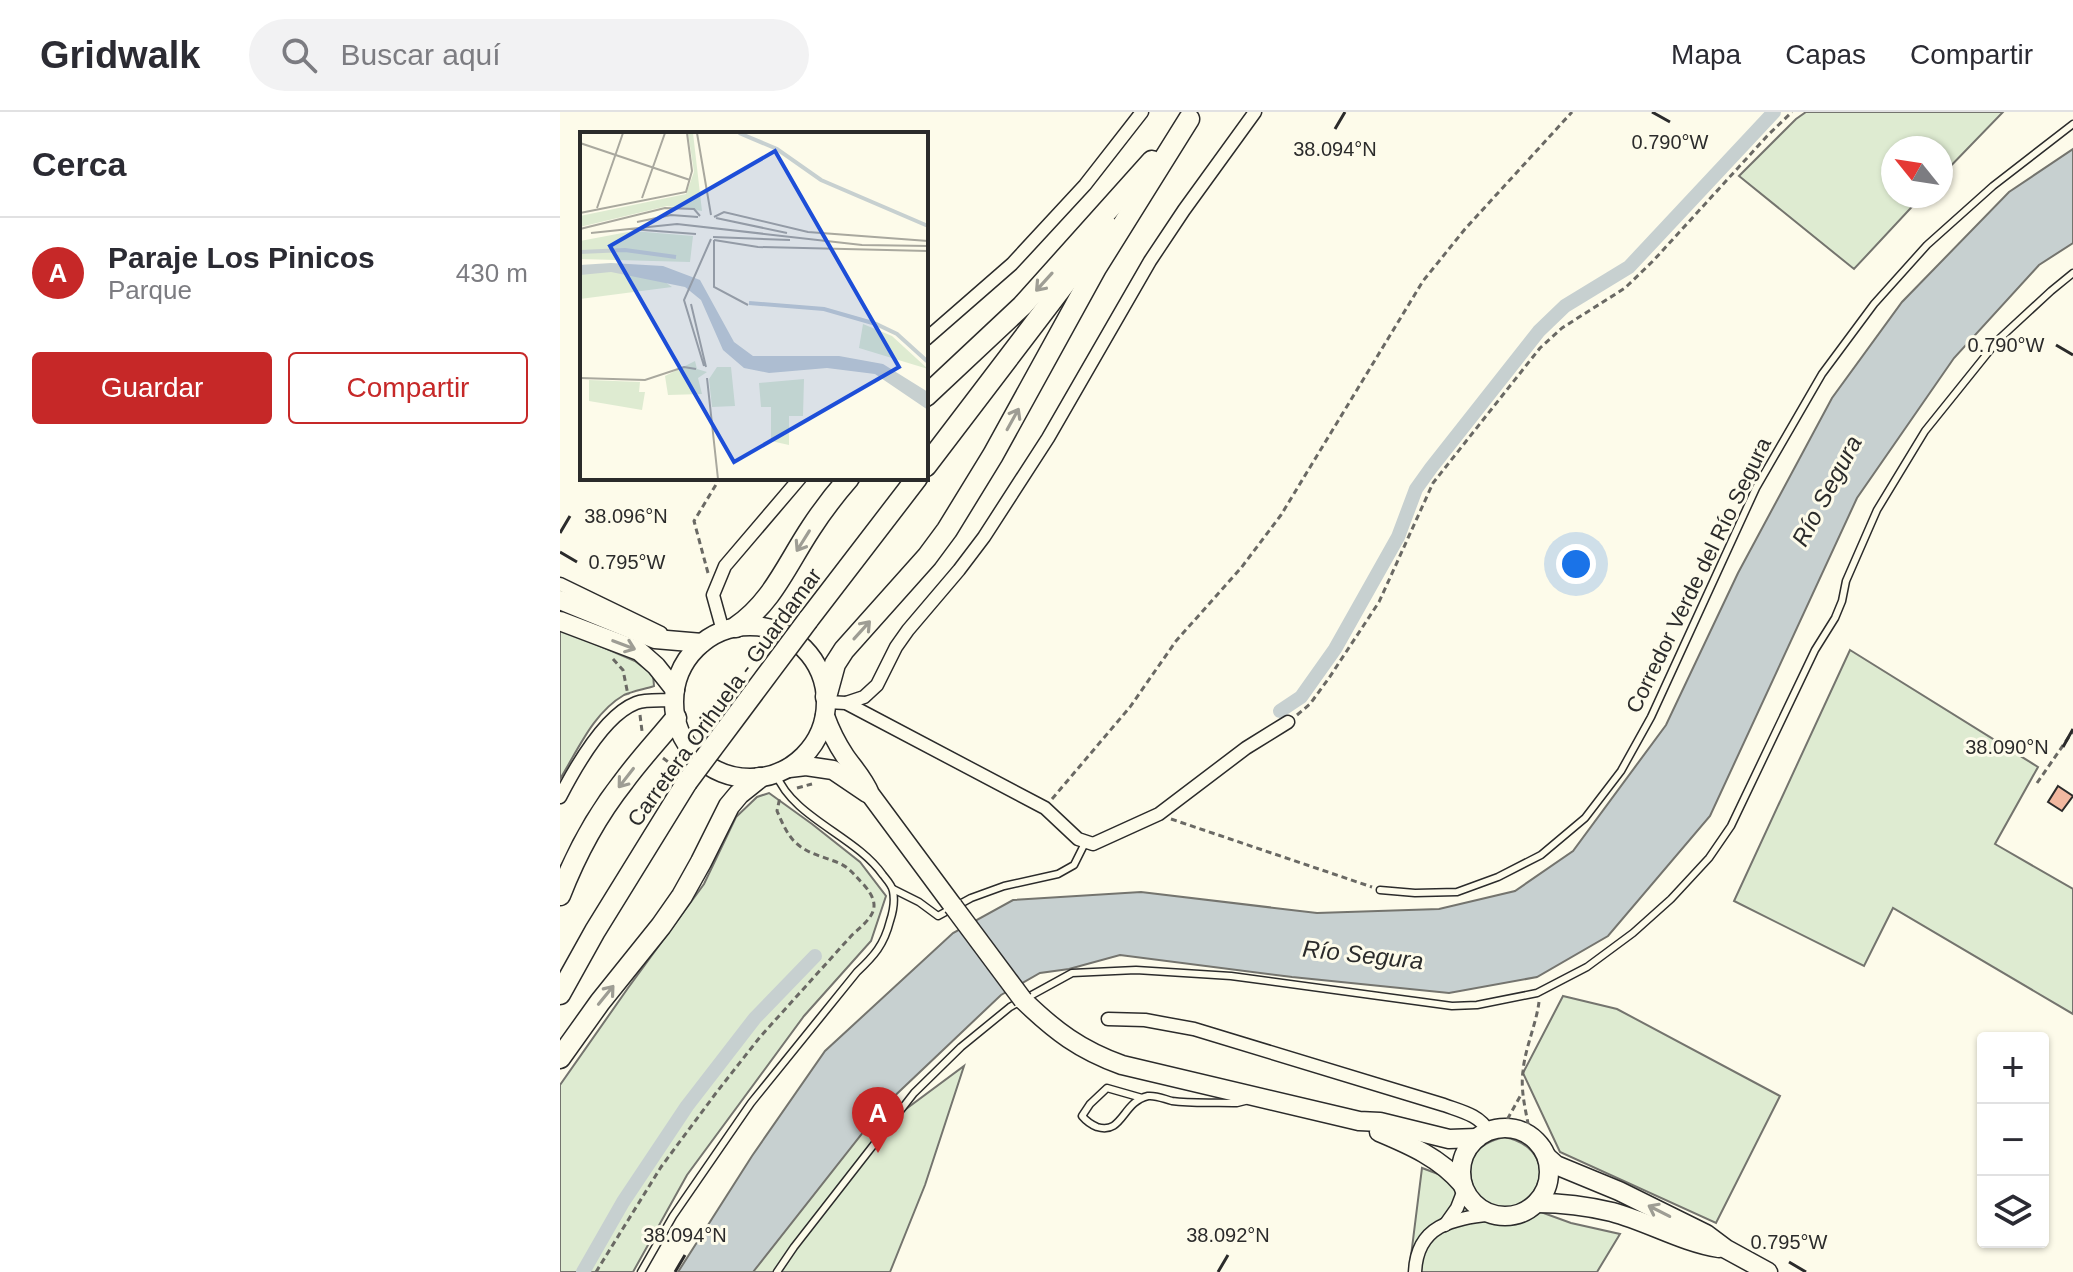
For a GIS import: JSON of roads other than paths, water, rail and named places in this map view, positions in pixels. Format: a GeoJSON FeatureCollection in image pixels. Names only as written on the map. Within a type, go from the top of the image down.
{"type":"FeatureCollection","features":[{"type":"Feature","properties":{"kind":"main road"},"geometry":{"type":"LineString","coordinates":[[560,621],[639,651],[656,666],[675,703],[682,736],[692,752],[706,765],[741,778],[777,778],[806,754],[818,737],[831,704],[835,664],[844,650],[927,557],[971,493],[1096,268],[1192,116]]}},
{"type":"Feature","properties":{"kind":"main road"},"geometry":{"type":"LineString","coordinates":[[928,394],[1022,306],[1192,116]]}},
{"type":"Feature","properties":{"kind":"main road"},"geometry":{"type":"LineString","coordinates":[[928,463],[1192,116]]}},
{"type":"Feature","properties":{"kind":"main road"},"geometry":{"type":"LineString","coordinates":[[560,895],[579,851],[598,818],[675,703],[680,673],[689,657],[702,643],[751,617],[847,480]]}},
{"type":"Feature","properties":{"kind":"main road","name":"Carretera Orihuela - Guardamar"},"geometry":{"type":"LineString","coordinates":[[560,994],[609,907],[687,782],[915,480]]}},
{"type":"Feature","properties":{"kind":"main road"},"geometry":{"type":"LineString","coordinates":[[560,600],[655,639],[702,643]]}},
{"type":"Feature","properties":{"kind":"main road"},"geometry":{"type":"LineString","coordinates":[[729,629],[754,626],[772,629],[797,642],[815,662],[831,704],[836,740],[870,794],[1023,1000],[1049,1026],[1071,1042],[1122,1065],[1449,1139],[1510,1128],[1530,1135],[1543,1148],[1549,1169],[1544,1193],[1537,1203],[1516,1215],[1492,1214],[1480,1209],[1454,1174],[1436,1159],[1359,1121]]}},
{"type":"Feature","properties":{"kind":"main road"},"geometry":{"type":"LineString","coordinates":[[560,1058],[682,896],[729,806],[739,794],[806,766],[833,770],[870,794]]}},
{"type":"Feature","properties":{"kind":"main road"},"geometry":{"type":"LineString","coordinates":[[1463,1187],[1461,1164],[1470,1145],[1488,1132]]}},
{"type":"Feature","properties":{"kind":"main road"},"geometry":{"type":"LineString","coordinates":[[1547,1157],[1556,1165],[1619,1191],[1706,1234],[1768,1272]]}},
{"type":"Feature","properties":{"kind":"main road"},"geometry":{"type":"LineString","coordinates":[[1537,1203],[1562,1203],[1613,1212],[1699,1244],[1726,1249]]}},
{"type":"Feature","properties":{"kind":"street"},"geometry":{"type":"LineString","coordinates":[[928,337],[1012,264],[1085,185],[1142,112]]}},
{"type":"Feature","properties":{"kind":"street"},"geometry":{"type":"LineString","coordinates":[[831,704],[864,697],[877,685],[908,630],[984,537],[1048,438],[1150,261],[1255,112]]}},
{"type":"Feature","properties":{"kind":"street"},"geometry":{"type":"LineString","coordinates":[[729,629],[713,595],[725,566],[798,480]]}},
{"type":"Feature","properties":{"kind":"street"},"geometry":{"type":"LineString","coordinates":[[560,584],[678,643]]}},
{"type":"Feature","properties":{"kind":"street"},"geometry":{"type":"LineString","coordinates":[[560,797],[578,762],[618,713],[638,702],[675,703]]}},
{"type":"Feature","properties":{"kind":"street"},"geometry":{"type":"LineString","coordinates":[[831,704],[1045,808],[1078,839],[1093,844],[1159,814],[1246,748],[1288,722]]}},
{"type":"Feature","properties":{"kind":"street"},"geometry":{"type":"LineString","coordinates":[[1108,1019],[1145,1020],[1194,1029],[1444,1105],[1475,1117],[1488,1132]]}},
{"type":"Feature","properties":{"kind":"street"},"geometry":{"type":"LineString","coordinates":[[1445,1225],[1457,1208],[1463,1187]]}},
{"type":"Feature","properties":{"kind":"street"},"geometry":{"type":"LineString","coordinates":[[1415,1272],[1419,1246],[1431,1232],[1463,1219],[1492,1214]]}},
{"type":"Feature","properties":{"kind":"lane","name":"Corredor Verde del Río Segura"},"geometry":{"type":"LineString","coordinates":[[1380,890],[1457,892],[1498,877],[1541,855],[1585,818],[1621,771],[1651,717],[1756,488],[1822,374],[1874,304],[1927,245],[1993,186],[2073,124]]}},
{"type":"Feature","properties":{"kind":"lane"},"geometry":{"type":"LineString","coordinates":[[777,1272],[914,1093],[961,1047],[1010,1007],[1072,973],[1136,970],[1231,976],[1452,1006],[1477,1005],[1537,993],[1587,967],[1633,933],[1671,899],[1709,858],[1731,826],[1815,650],[1835,618],[1846,581],[1877,510],[1925,431],[1999,339],[2073,273]]}},
{"type":"Feature","properties":{"kind":"lane"},"geometry":{"type":"LineString","coordinates":[[777,778],[826,827],[863,852],[893,889],[938,916],[971,898],[1004,886],[1058,874],[1074,865],[1086,842]]}},
{"type":"Feature","properties":{"kind":"lane"},"geometry":{"type":"LineString","coordinates":[[641,1272],[673,1216],[751,1103],[857,972],[876,955],[894,910],[893,889]]}},
{"type":"Feature","properties":{"kind":"lane"},"geometry":{"type":"LineString","coordinates":[[1142,1098],[1107,1088],[1082,1116],[1088,1123],[1104,1129],[1116,1125],[1132,1102],[1151,1095],[1174,1101],[1237,1103],[1261,1098]]}},
{"type":"Feature","properties":{"kind":"water","name":"Río Segura"},"geometry":{"type":"Polygon","coordinates":[[[2073,149],[2073,243],[2039,265],[1954,358],[1857,498],[1710,816],[1608,936],[1537,977],[1449,993],[1120,955],[1069,969],[1040,973],[1001,995],[883,1107],[753,1272],[678,1272],[752,1156],[825,1051],[953,933],[1013,900],[1141,892],[1317,913],[1439,909],[1515,891],[1573,851],[1666,725],[1738,573],[1832,398],[1902,302],[2009,192],[2073,149]]]}},
{"type":"Feature","properties":{"kind":"waterway"},"geometry":{"type":"LineString","coordinates":[[1280,711],[1301,697],[1335,649],[1398,537],[1416,489],[1539,331],[1565,306],[1629,267],[1774,112]]}},
{"type":"Feature","properties":{"kind":"waterway"},"geometry":{"type":"LineString","coordinates":[[583,1272],[623,1202],[687,1106],[755,1018],[815,956]]}},
{"type":"Feature","properties":{"kind":"place","name":"Paraje Los Pinicos"},"geometry":{"type":"Point","coordinates":[878,1153]}}]}
